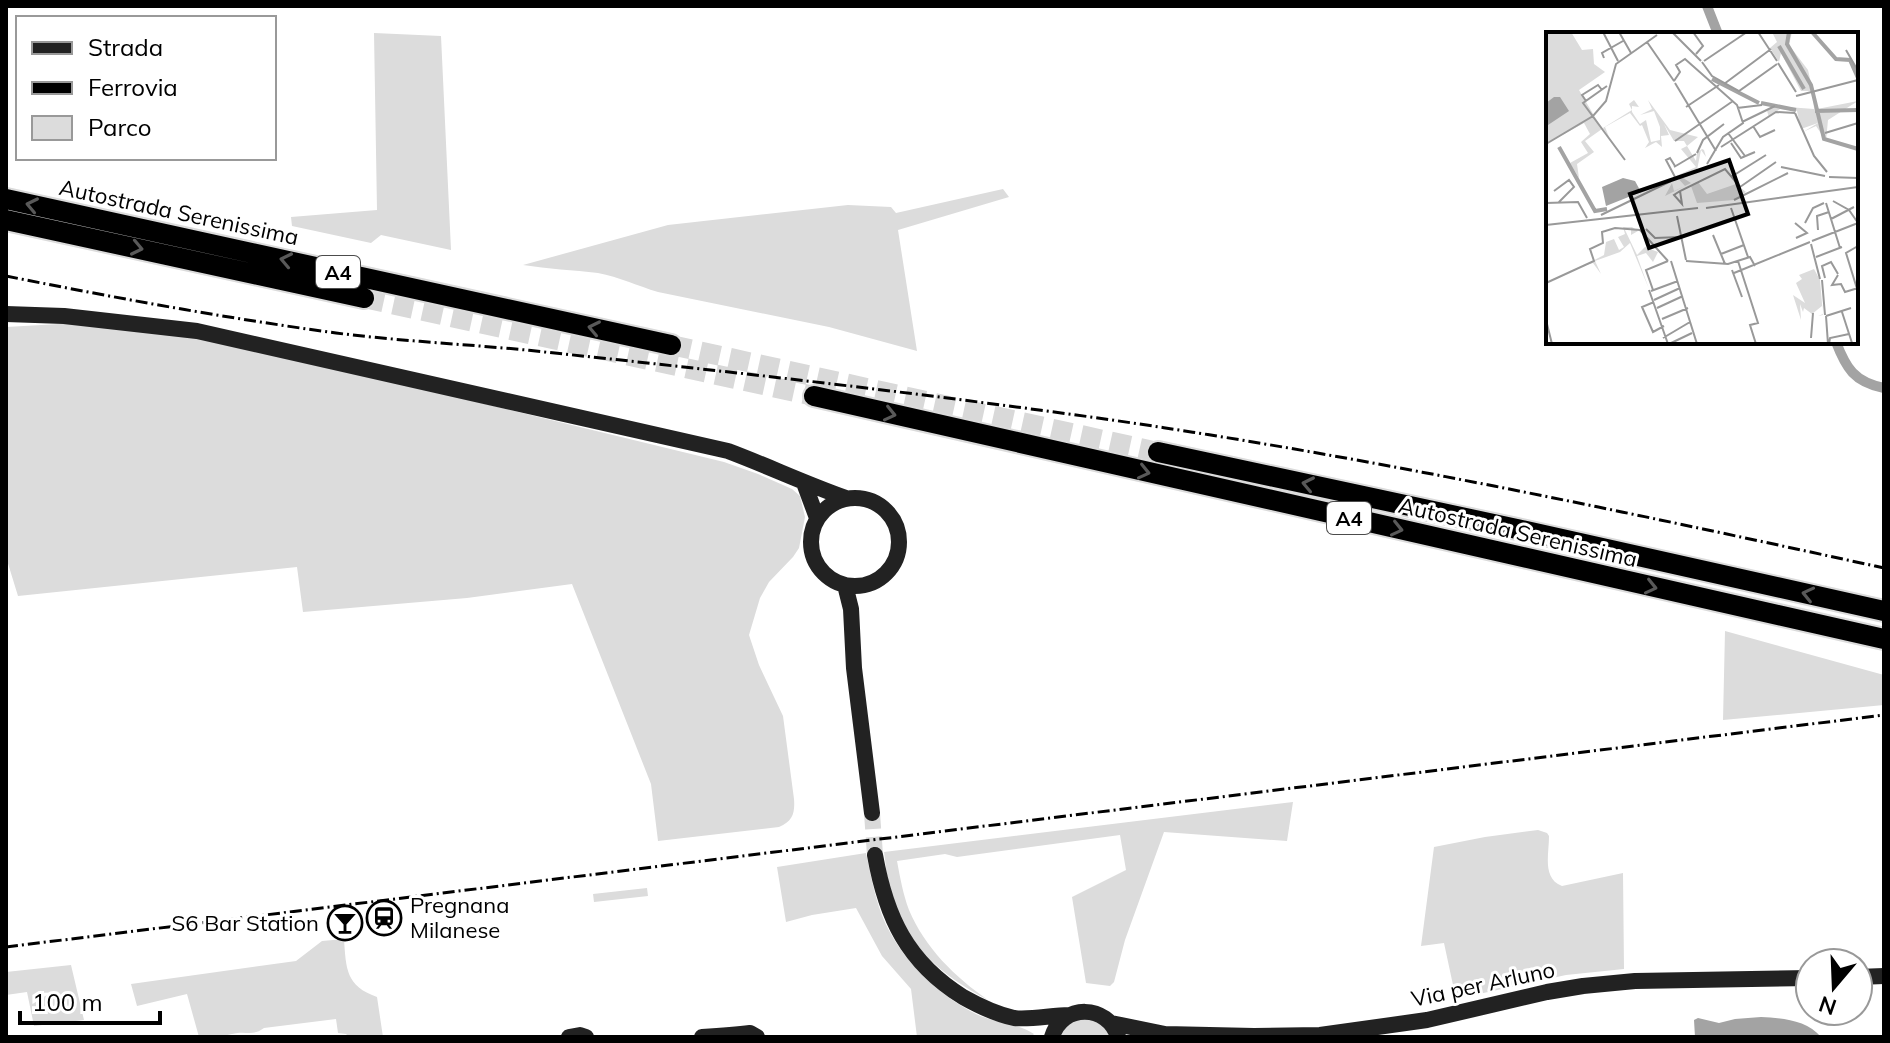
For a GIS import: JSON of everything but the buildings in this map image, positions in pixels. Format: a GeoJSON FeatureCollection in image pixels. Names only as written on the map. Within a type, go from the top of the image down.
{"type":"FeatureCollection","features":[{"type":"Feature","properties":{"kind":"highway","name":"Autostrada Serenissima"},"geometry":{"type":"LineString","coordinates":[[6,199],[671,345]]}},
{"type":"Feature","properties":{"kind":"highway","name":"Autostrada Serenissima"},"geometry":{"type":"LineString","coordinates":[[6,220],[364,298]]}},
{"type":"Feature","properties":{"kind":"highway","name":"Autostrada Serenissima"},"geometry":{"type":"LineString","coordinates":[[814,396],[1884,639]]}},
{"type":"Feature","properties":{"kind":"highway","name":"Autostrada Serenissima"},"geometry":{"type":"LineString","coordinates":[[1158,452],[1884,611]]}},
{"type":"Feature","properties":{"kind":"street"},"geometry":{"type":"LineString","coordinates":[[6,314],[64,316],[197,331],[728,451],[846,498]]}},
{"type":"Feature","properties":{"kind":"street"},"geometry":{"type":"LineString","coordinates":[[804,483],[817,518]]}},
{"type":"Feature","properties":{"kind":"street"},"geometry":{"type":"LineString","coordinates":[[846,498],[872,500],[883,507],[897,527],[900,541],[898,555],[891,569],[865,585],[845,585],[834,581],[824,574],[813,556],[812,532],[817,518],[835,502],[846,498]]}},
{"type":"Feature","properties":{"kind":"street"},"geometry":{"type":"LineString","coordinates":[[845,585],[851,609],[854,668],[872,813]]}},
{"type":"Feature","properties":{"kind":"street"},"geometry":{"type":"LineString","coordinates":[[851,609],[865,585]]}},
{"type":"Feature","properties":{"kind":"street"},"geometry":{"type":"LineString","coordinates":[[875,855],[883,893],[894,922],[918,960],[942,982],[969,1000],[1001,1015],[1018,1019],[1045,1037]]}},
{"type":"Feature","properties":{"kind":"street","name":"Via per Arluno"},"geometry":{"type":"LineString","coordinates":[[1018,1019],[1091,1011],[1099,1014],[1114,1030],[1162,1035],[1285,1037],[1427,1020],[1583,986],[1635,981],[1794,978]]}},
{"type":"Feature","properties":{"kind":"street"},"geometry":{"type":"LineString","coordinates":[[1052,1037],[1060,1022],[1069,1015]]}},
{"type":"Feature","properties":{"kind":"street"},"geometry":{"type":"LineString","coordinates":[[702,1037],[750,1033],[757,1037]]}},
{"type":"Feature","properties":{"kind":"street"},"geometry":{"type":"LineString","coordinates":[[569,1037],[586,1037]]}},
{"type":"Feature","properties":{"kind":"green space"},"geometry":{"type":"Polygon","coordinates":[[[374,33],[441,36],[451,250],[381,235],[371,243],[292,226],[291,217],[377,210],[374,33]]]}},
{"type":"Feature","properties":{"kind":"green space"},"geometry":{"type":"Polygon","coordinates":[[[1003,189],[1009,197],[898,230],[917,351],[829,327],[658,292],[598,273],[523,265],[668,225],[848,205],[891,207],[896,213],[1003,189]]]}},
{"type":"Feature","properties":{"kind":"green space"},"geometry":{"type":"Polygon","coordinates":[[[77,323],[148,328],[312,362],[724,462],[792,489],[800,496],[805,517],[799,548],[769,582],[760,598],[749,635],[783,716],[794,799],[790,819],[779,827],[658,841],[651,784],[572,584],[467,598],[303,612],[297,567],[18,596],[6,557],[6,327],[77,323]]]}},
{"type":"Feature","properties":{"kind":"green space"},"geometry":{"type":"Polygon","coordinates":[[[1725,631],[1884,675],[1884,705],[1723,720],[1725,631]]]}},
{"type":"Feature","properties":{"kind":"green space"},"geometry":{"type":"Polygon","coordinates":[[[1293,802],[1287,841],[1164,832],[1125,940],[1114,982],[1110,986],[1086,983],[1072,897],[1126,870],[1120,835],[957,857],[945,854],[897,861],[907,904],[923,937],[964,982],[988,1000],[956,981],[917,945],[899,914],[888,880],[884,852],[1293,802]]]}},
{"type":"Feature","properties":{"kind":"green space"},"geometry":{"type":"Polygon","coordinates":[[[1538,830],[1549,836],[1549,872],[1562,886],[1623,873],[1624,969],[1566,975],[1456,999],[1444,943],[1421,946],[1434,847],[1538,830]]]}},
{"type":"Feature","properties":{"kind":"green space"},"geometry":{"type":"Polygon","coordinates":[[[866,853],[875,894],[886,924],[917,970],[960,1005],[983,1017],[1027,1030],[1034,1034],[1031,1037],[917,1037],[911,989],[882,956],[856,908],[786,922],[777,867],[866,853]]]}},
{"type":"Feature","properties":{"kind":"green space"},"geometry":{"type":"Polygon","coordinates":[[[647,888],[648,896],[594,902],[593,894],[647,888]]]}},
{"type":"Feature","properties":{"kind":"green space"},"geometry":{"type":"Polygon","coordinates":[[[344,939],[353,982],[377,997],[383,1037],[349,1037],[338,1033],[336,1019],[264,1028],[252,1033],[199,1037],[187,994],[137,1006],[131,984],[296,961],[322,941],[344,939]]]}},
{"type":"Feature","properties":{"kind":"green space"},"geometry":{"type":"Polygon","coordinates":[[[71,965],[84,1020],[34,1026],[27,992],[6,995],[6,972],[71,965]]]}},
{"type":"Feature","properties":{"kind":"green space"},"geometry":{"type":"Polygon","coordinates":[[[1086,1018],[1103,1024],[1111,1037],[1059,1037],[1070,1024],[1086,1018]]]}},
{"type":"Feature","properties":{"kind":"shaded area"},"geometry":{"type":"Polygon","coordinates":[[[1698,1018],[1719,1023],[1735,1019],[1786,1019],[1794,1021],[1794,1027],[1809,1027],[1821,1037],[1695,1037],[1694,1020],[1698,1018]]]}},
{"type":"Feature","properties":{"kind":"waterway"},"geometry":{"type":"LineString","coordinates":[[1707,6],[1717,32]]}},
{"type":"Feature","properties":{"kind":"waterway"},"geometry":{"type":"LineString","coordinates":[[1837,344],[1858,378],[1884,388]]}},
{"type":"Feature","properties":{"kind":"tunnel"},"geometry":{"type":"LineString","coordinates":[[364,298],[814,396]]}},
{"type":"Feature","properties":{"kind":"tunnel"},"geometry":{"type":"LineString","coordinates":[[671,345],[1158,452]]}},
{"type":"Feature","properties":{"kind":"tunnel"},"geometry":{"type":"LineString","coordinates":[[872,813],[875,855]]}},
{"type":"Feature","properties":{"kind":"railway"},"geometry":{"type":"LineString","coordinates":[[6,276],[171,307],[336,333],[718,371],[1145,425],[1463,480],[1884,568]]}},
{"type":"Feature","properties":{"kind":"railway"},"geometry":{"type":"LineString","coordinates":[[6,947],[1884,715]]}},
{"type":"Feature","properties":{"kind":"place","name":"Pregnana Milanese"},"geometry":{"type":"Point","coordinates":[384,918]}},
{"type":"Feature","properties":{"kind":"place","name":"S6 Bar Station"},"geometry":{"type":"Point","coordinates":[345,923]}}]}
